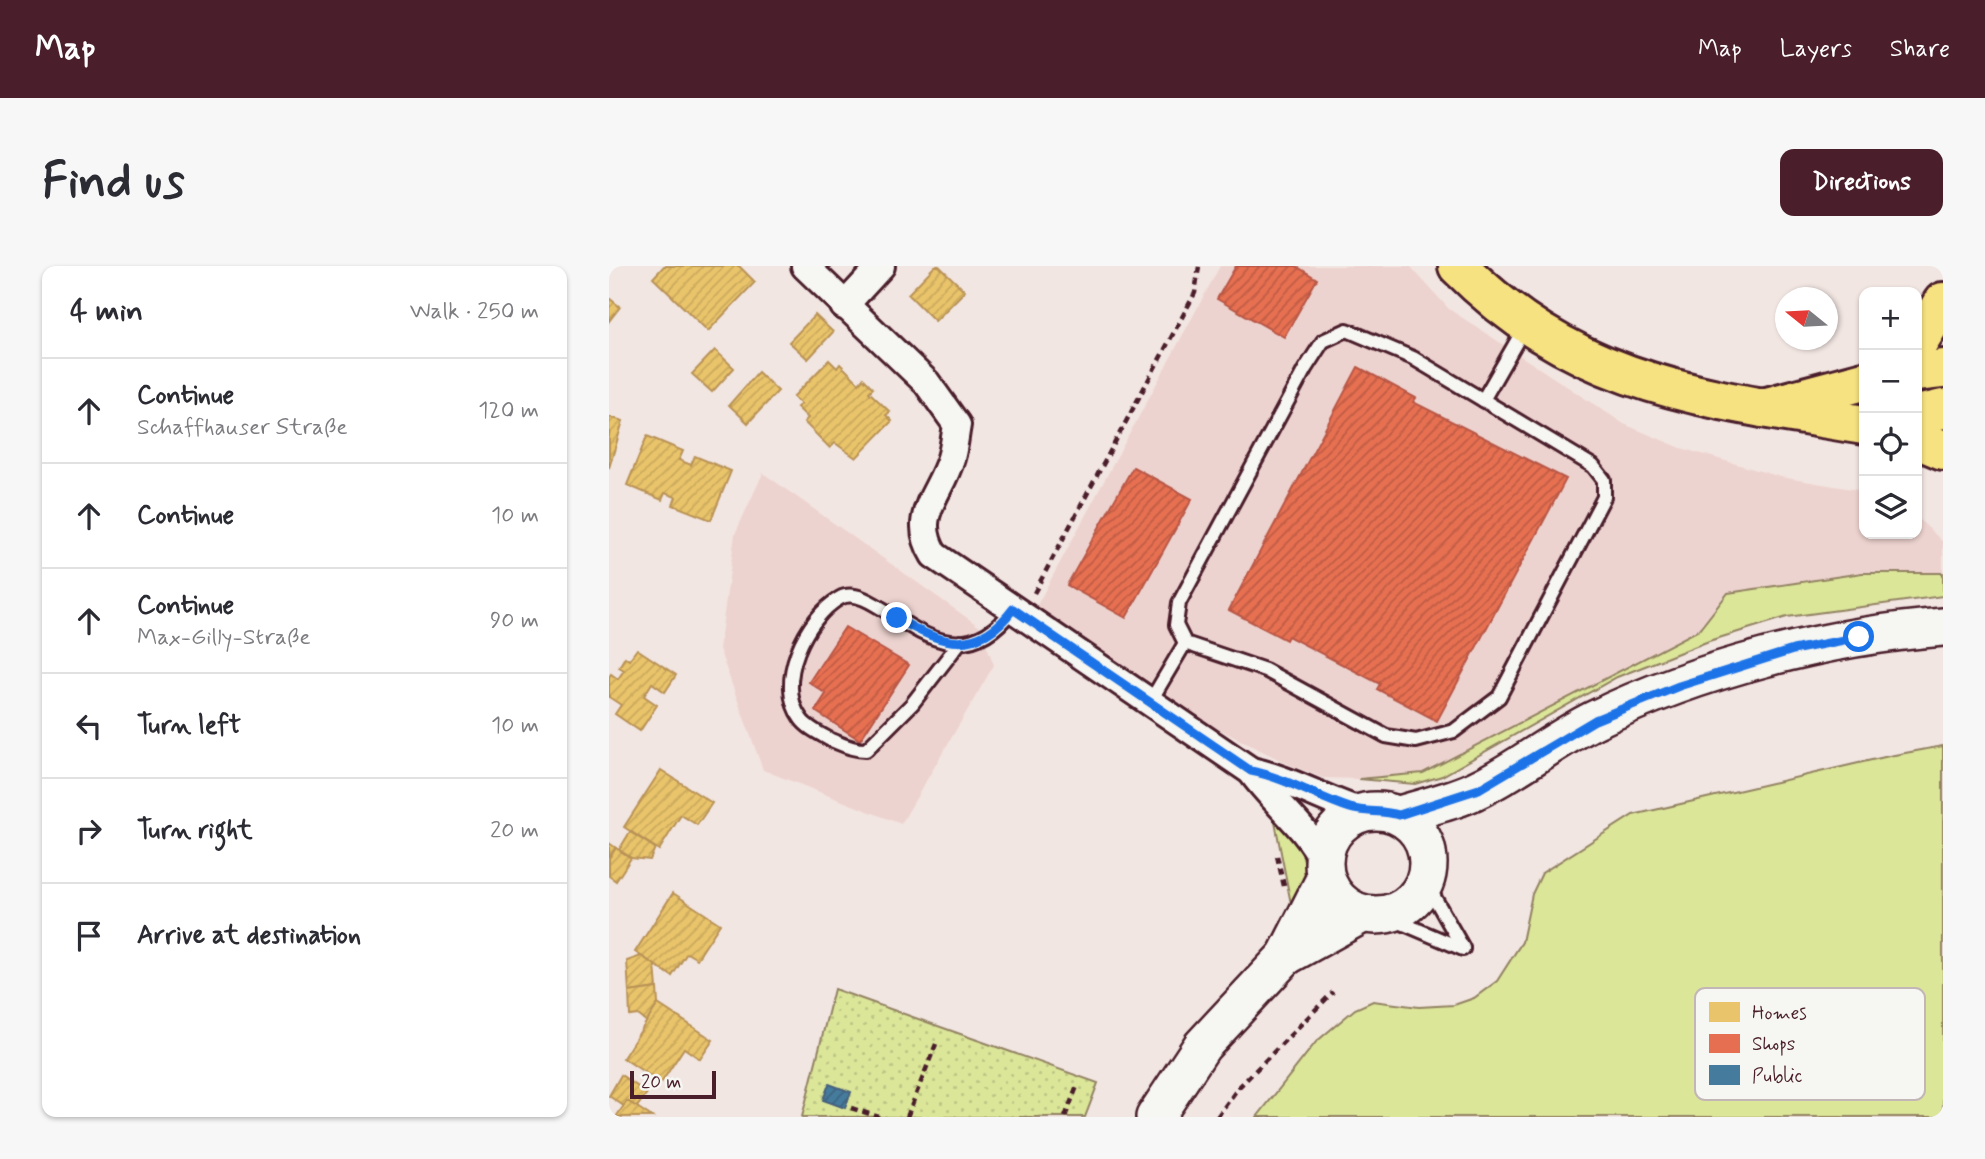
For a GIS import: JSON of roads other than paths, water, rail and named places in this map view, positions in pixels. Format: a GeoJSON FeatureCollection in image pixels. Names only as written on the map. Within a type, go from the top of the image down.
{"type":"FeatureCollection","features":[{"type":"Feature","properties":{"kind":"main road"},"geometry":{"type":"LineString","coordinates":[[1458,266],[1526,325],[1584,356],[1654,386],[1726,404],[1859,424]]}},
{"type":"Feature","properties":{"kind":"main road"},"geometry":{"type":"LineString","coordinates":[[1922,336],[1943,302]]}},
{"type":"Feature","properties":{"kind":"main road"},"geometry":{"type":"LineString","coordinates":[[1922,371],[1943,369]]}},
{"type":"Feature","properties":{"kind":"main road"},"geometry":{"type":"LineString","coordinates":[[1763,408],[1859,382]]}},
{"type":"Feature","properties":{"kind":"main road"},"geometry":{"type":"LineString","coordinates":[[1922,414],[1943,409]]}},
{"type":"Feature","properties":{"kind":"main road"},"geometry":{"type":"LineString","coordinates":[[1922,441],[1943,450]]}},
{"type":"Feature","properties":{"kind":"main road"},"geometry":{"type":"LineString","coordinates":[[1399,815],[1479,789],[1595,720],[1679,686],[1793,650],[1931,627]]}},
{"type":"Feature","properties":{"kind":"main road"},"geometry":{"type":"LineString","coordinates":[[1286,956],[1372,914],[1409,904],[1426,867],[1479,789]]}},
{"type":"Feature","properties":{"kind":"main road"},"geometry":{"type":"LineString","coordinates":[[1155,1117],[1202,1046],[1286,956],[1324,870],[1327,844],[1335,830],[1347,819],[1362,812],[1387,811],[1399,815],[1418,831],[1426,867]]}},
{"type":"Feature","properties":{"kind":"main road"},"geometry":{"type":"LineString","coordinates":[[1324,870],[1336,897],[1372,914]]}},
{"type":"Feature","properties":{"kind":"street"},"geometry":{"type":"LineString","coordinates":[[804,266],[927,383],[957,425],[950,459],[925,513],[926,542],[946,566],[1251,771],[1269,797],[1311,837],[1324,870]]}},
{"type":"Feature","properties":{"kind":"street"},"geometry":{"type":"LineString","coordinates":[[844,306],[881,266]]}},
{"type":"Feature","properties":{"kind":"street"},"geometry":{"type":"LineString","coordinates":[[1251,771],[1279,776],[1332,802],[1362,812]]}},
{"type":"Feature","properties":{"kind":"lane"},"geometry":{"type":"LineString","coordinates":[[1483,400],[1526,325]]}},
{"type":"Feature","properties":{"kind":"lane"},"geometry":{"type":"LineString","coordinates":[[1347,330],[1413,358],[1593,466],[1604,480],[1604,497],[1499,697],[1454,731],[1416,741],[1386,736],[1265,670],[1185,643],[1176,625],[1179,603],[1323,341],[1347,330]]}},
{"type":"Feature","properties":{"kind":"lane"},"geometry":{"type":"LineString","coordinates":[[960,642],[912,704],[866,750],[854,750],[823,735],[801,720],[793,704],[791,676],[796,658],[816,620],[830,604],[844,596],[866,599],[925,636],[942,642],[960,642],[989,634],[1018,612]]}},
{"type":"Feature","properties":{"kind":"lane"},"geometry":{"type":"LineString","coordinates":[[1150,702],[1185,643]]}},
{"type":"Feature","properties":{"kind":"lane"},"geometry":{"type":"LineString","coordinates":[[1372,914],[1463,948],[1426,867]]}}]}
